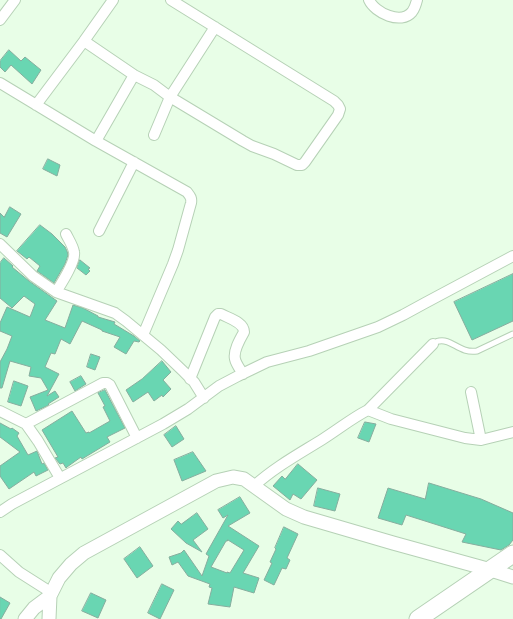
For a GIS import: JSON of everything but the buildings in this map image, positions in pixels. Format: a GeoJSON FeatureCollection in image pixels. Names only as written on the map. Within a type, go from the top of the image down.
{"type":"FeatureCollection","features":[{"type":"Feature","properties":{"kind":"highway"},"geometry":{"type":"LineString","coordinates":[[418,619],[513,554]]}},
{"type":"Feature","properties":{"kind":"street"},"geometry":{"type":"LineString","coordinates":[[0,20],[15,0]]}},
{"type":"Feature","properties":{"kind":"street"},"geometry":{"type":"LineString","coordinates":[[36,104],[113,0]]}},
{"type":"Feature","properties":{"kind":"street"},"geometry":{"type":"LineString","coordinates":[[84,41],[134,75],[154,85],[243,141],[297,165],[302,165],[338,115],[340,109],[338,105],[334,101],[172,0]]}},
{"type":"Feature","properties":{"kind":"street"},"geometry":{"type":"LineString","coordinates":[[369,0],[371,4],[379,11],[391,17],[401,18],[412,12],[415,8],[416,0]]}},
{"type":"Feature","properties":{"kind":"street"},"geometry":{"type":"LineString","coordinates":[[154,135],[170,96],[215,27]]}},
{"type":"Feature","properties":{"kind":"street"},"geometry":{"type":"LineString","coordinates":[[96,141],[134,75]]}},
{"type":"Feature","properties":{"kind":"street"},"geometry":{"type":"LineString","coordinates":[[0,83],[96,141],[190,195],[192,199],[178,250],[143,335]]}},
{"type":"Feature","properties":{"kind":"street"},"geometry":{"type":"LineString","coordinates":[[99,231],[134,162]]}},
{"type":"Feature","properties":{"kind":"street"},"geometry":{"type":"LineString","coordinates":[[56,292],[68,272],[74,257],[74,250],[66,234]]}},
{"type":"Feature","properties":{"kind":"street"},"geometry":{"type":"LineString","coordinates":[[0,244],[33,276],[56,292],[115,313],[161,350],[190,379],[204,398]]}},
{"type":"Feature","properties":{"kind":"street"},"geometry":{"type":"LineString","coordinates":[[0,512],[60,478],[163,424],[188,409],[219,386],[243,374],[268,362],[321,347],[378,327],[513,256]]}},
{"type":"Feature","properties":{"kind":"street"},"geometry":{"type":"LineString","coordinates":[[190,379],[215,317],[218,314],[241,324],[244,328],[244,332],[234,358],[243,374]]}},
{"type":"Feature","properties":{"kind":"street"},"geometry":{"type":"LineString","coordinates":[[254,486],[280,465],[356,416],[368,410],[433,344]]}},
{"type":"Feature","properties":{"kind":"street"},"geometry":{"type":"LineString","coordinates":[[26,424],[107,382],[110,385],[137,438]]}},
{"type":"Feature","properties":{"kind":"street"},"geometry":{"type":"LineString","coordinates":[[471,392],[481,440]]}},
{"type":"Feature","properties":{"kind":"street"},"geometry":{"type":"LineString","coordinates":[[368,410],[391,419],[465,438],[481,440],[513,432]]}},
{"type":"Feature","properties":{"kind":"street"},"geometry":{"type":"LineString","coordinates":[[0,412],[26,424],[60,478]]}},
{"type":"Feature","properties":{"kind":"street"},"geometry":{"type":"LineString","coordinates":[[49,619],[51,594],[59,578],[71,564],[84,553],[216,481],[233,477],[244,479],[286,509],[304,517],[513,577]]}},
{"type":"Feature","properties":{"kind":"street"},"geometry":{"type":"LineString","coordinates":[[0,555],[19,572],[51,594]]}},
{"type":"Feature","properties":{"kind":"street"},"geometry":{"type":"LineString","coordinates":[[25,619],[34,608],[51,594]]}},
{"type":"Feature","properties":{"kind":"lane"},"geometry":{"type":"LineString","coordinates":[[433,344],[439,341],[446,341],[465,351],[471,352],[477,351],[513,334]]}}]}
